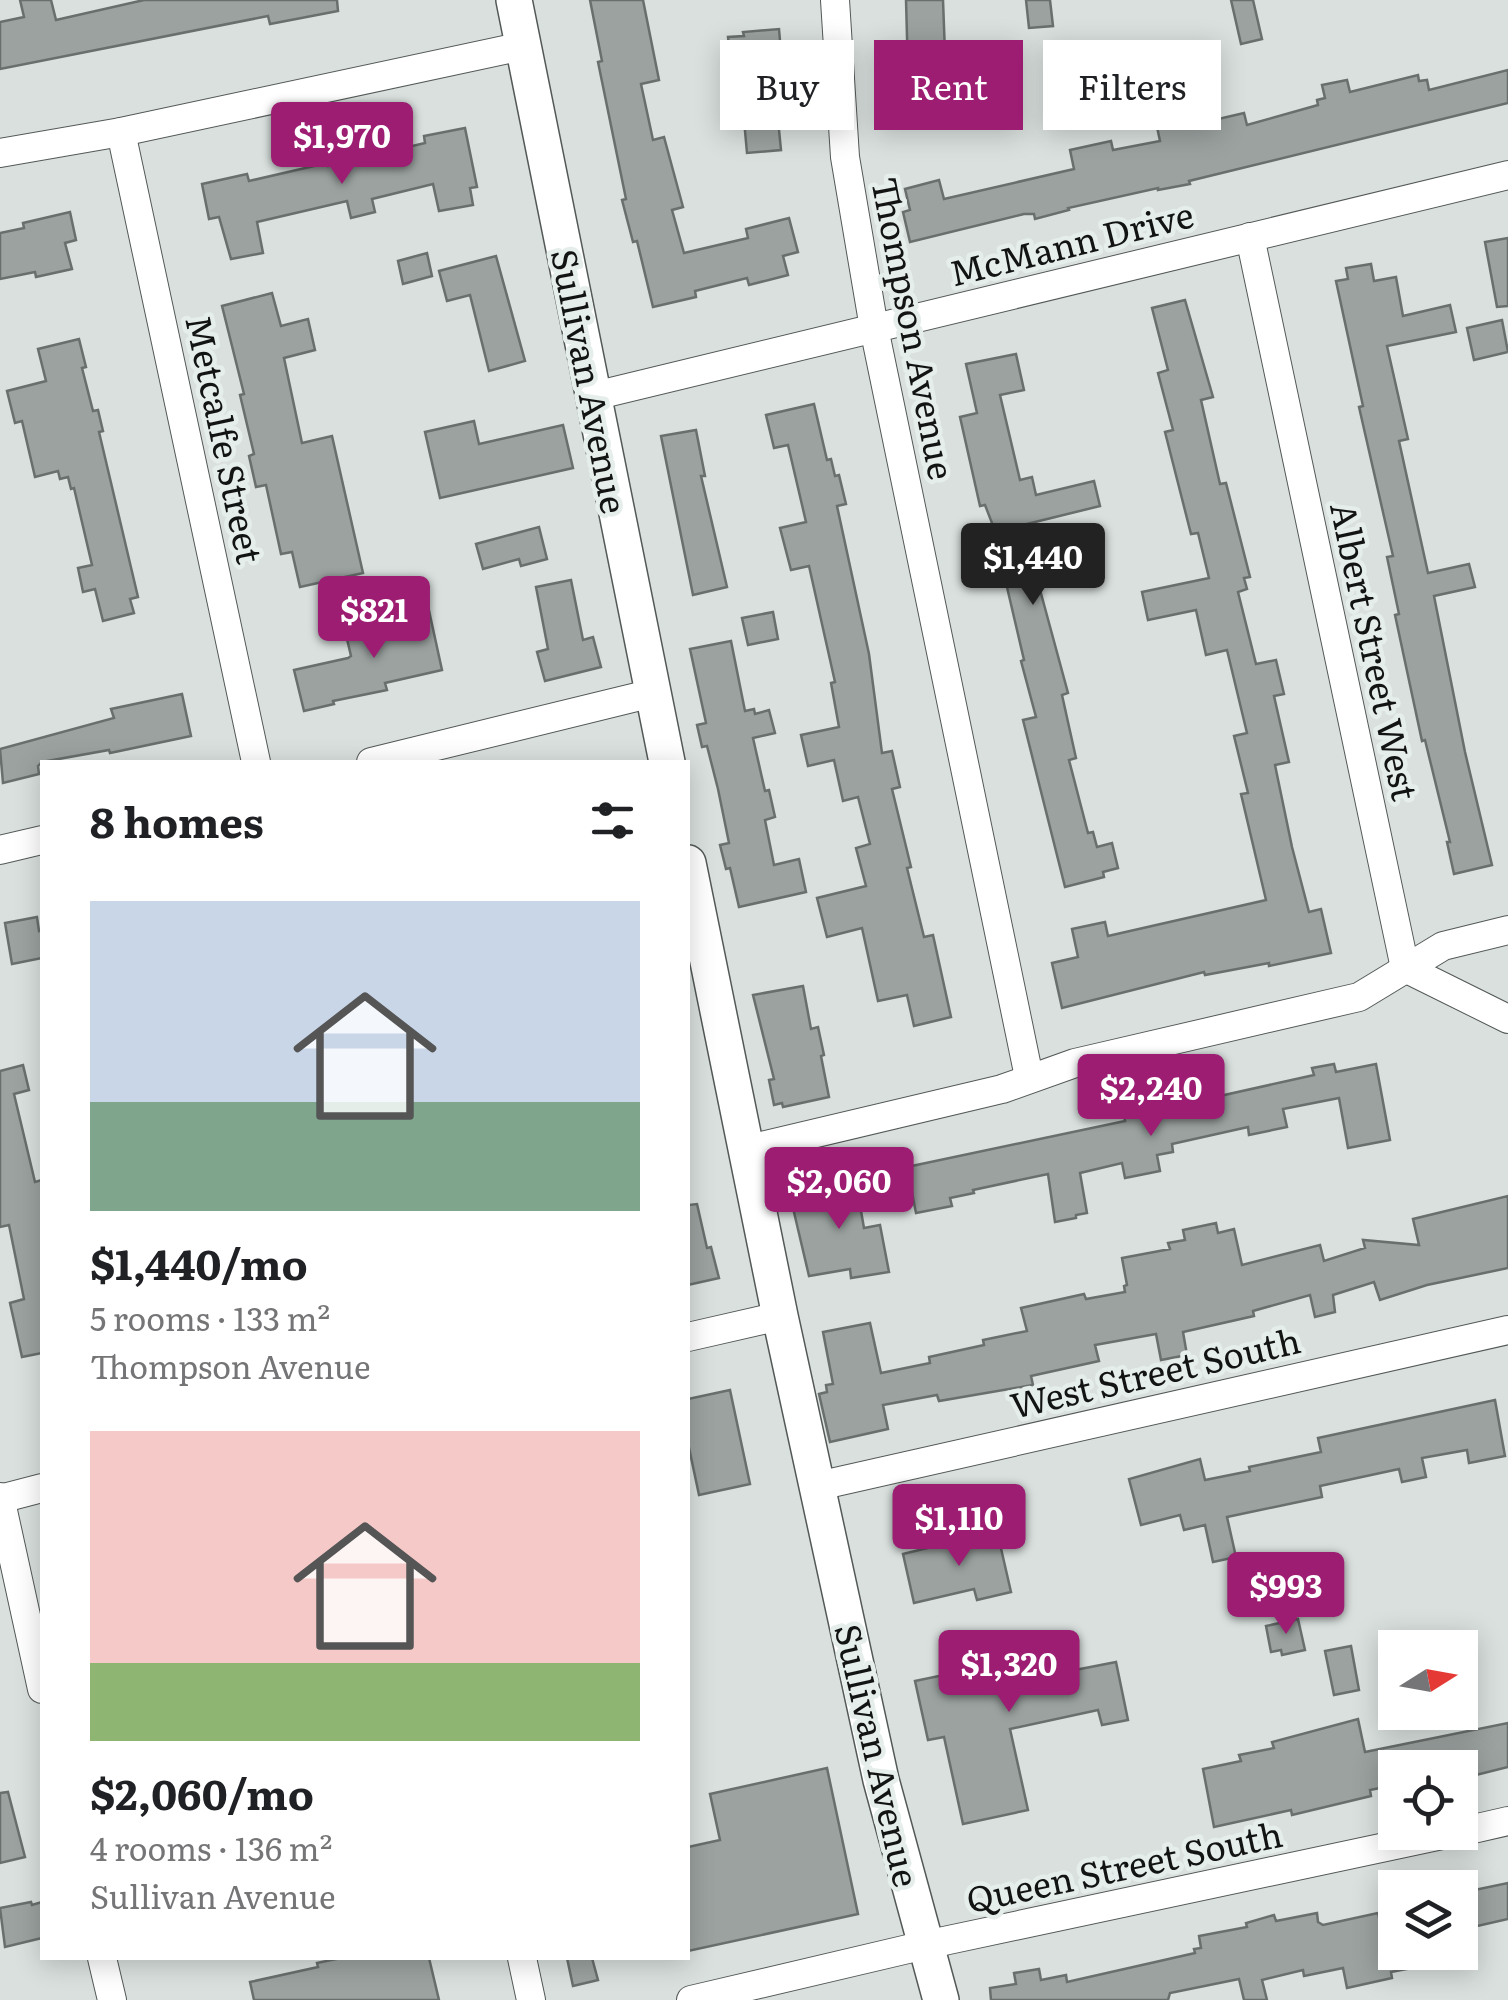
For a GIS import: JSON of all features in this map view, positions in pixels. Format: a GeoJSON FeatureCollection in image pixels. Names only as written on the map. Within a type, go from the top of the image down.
{"type":"FeatureCollection","features":[{"type":"Feature","properties":{"kind":"street","name":"Sullivan Avenue"},"geometry":{"type":"LineString","coordinates":[[514,0],[667,760]]}},
{"type":"Feature","properties":{"kind":"street","name":"Thompson Avenue"},"geometry":{"type":"LineString","coordinates":[[835,0],[845,157],[874,328],[1029,1078]]}},
{"type":"Feature","properties":{"kind":"street"},"geometry":{"type":"LineString","coordinates":[[0,153],[121,132],[523,46]]}},
{"type":"Feature","properties":{"kind":"street","name":"Metcalfe Street"},"geometry":{"type":"LineString","coordinates":[[121,132],[256,760]]}},
{"type":"Feature","properties":{"kind":"street","name":"McMann Drive"},"geometry":{"type":"LineString","coordinates":[[594,396],[1508,175]]}},
{"type":"Feature","properties":{"kind":"street","name":"Albert Street West"},"geometry":{"type":"LineString","coordinates":[[1250,237],[1405,968]]}},
{"type":"Feature","properties":{"kind":"street"},"geometry":{"type":"LineString","coordinates":[[379,760],[653,693]]}},
{"type":"Feature","properties":{"kind":"street"},"geometry":{"type":"LineString","coordinates":[[0,850],[40,840]]}},
{"type":"Feature","properties":{"kind":"street","name":"Sullivan Avenue"},"geometry":{"type":"LineString","coordinates":[[690,873],[745,1150],[881,1780],[940,2000]]}},
{"type":"Feature","properties":{"kind":"street"},"geometry":{"type":"LineString","coordinates":[[745,1150],[1002,1089],[1074,1064],[1358,997],[1443,946],[1508,930]]}},
{"type":"Feature","properties":{"kind":"street"},"geometry":{"type":"LineString","coordinates":[[1405,968],[1508,1019]]}},
{"type":"Feature","properties":{"kind":"street"},"geometry":{"type":"LineString","coordinates":[[690,1337],[780,1316]]}},
{"type":"Feature","properties":{"kind":"street","name":"West Street South"},"geometry":{"type":"LineString","coordinates":[[818,1486],[1508,1330]]}},
{"type":"Feature","properties":{"kind":"street"},"geometry":{"type":"LineString","coordinates":[[40,1488],[0,1498],[40,1679]]}},
{"type":"Feature","properties":{"kind":"street","name":"Queen Street South"},"geometry":{"type":"LineString","coordinates":[[1478,1828],[1508,1822]]}},
{"type":"Feature","properties":{"kind":"street","name":"Queen Street South"},"geometry":{"type":"LineString","coordinates":[[691,2000],[1378,1849]]}},
{"type":"Feature","properties":{"kind":"street"},"geometry":{"type":"LineString","coordinates":[[102,1960],[112,2000]]}},
{"type":"Feature","properties":{"kind":"street"},"geometry":{"type":"LineString","coordinates":[[522,1960],[531,2000]]}},
{"type":"Feature","properties":{"kind":"building"},"geometry":{"type":"Polygon","coordinates":[[[20,0],[51,0],[56,20],[144,0],[337,0],[338,11],[270,24],[268,16],[0,69],[0,22],[24,17],[20,0]]]}},
{"type":"Feature","properties":{"kind":"building"},"geometry":{"type":"Polygon","coordinates":[[[590,0],[643,0],[659,80],[641,84],[653,140],[664,137],[683,207],[672,210],[684,253],[748,238],[746,229],[789,218],[798,252],[783,256],[788,275],[749,285],[747,278],[695,291],[696,297],[653,307],[622,200],[626,199],[598,62],[602,61],[590,0]]]}},
{"type":"Feature","properties":{"kind":"building"},"geometry":{"type":"Polygon","coordinates":[[[906,0],[943,0],[944,40],[907,40],[906,0]]]}},
{"type":"Feature","properties":{"kind":"building"},"geometry":{"type":"Polygon","coordinates":[[[1026,0],[1050,0],[1053,26],[1029,28],[1026,0]]]}},
{"type":"Feature","properties":{"kind":"building"},"geometry":{"type":"Polygon","coordinates":[[[1231,0],[1253,0],[1262,39],[1241,44],[1231,0]]]}},
{"type":"Feature","properties":{"kind":"building"},"geometry":{"type":"Polygon","coordinates":[[[779,29],[780,40],[728,40],[744,36],[743,32],[779,29]]]}},
{"type":"Feature","properties":{"kind":"building"},"geometry":{"type":"Polygon","coordinates":[[[1508,70],[1508,103],[1189,181],[1190,184],[1068,208],[1035,219],[1034,214],[1024,214],[910,242],[903,212],[910,210],[905,189],[939,180],[944,199],[1074,169],[1070,150],[1111,141],[1113,150],[1160,141],[1158,130],[1221,130],[1221,118],[1244,113],[1247,125],[1318,105],[1317,100],[1325,98],[1322,85],[1347,80],[1350,92],[1418,75],[1419,81],[1427,80],[1429,90],[1508,70]]]}},
{"type":"Feature","properties":{"kind":"building"},"geometry":{"type":"Polygon","coordinates":[[[465,128],[477,187],[470,188],[473,205],[439,211],[433,184],[372,199],[375,212],[351,218],[347,201],[257,222],[263,253],[231,259],[219,217],[209,219],[202,184],[247,174],[249,181],[327,163],[328,166],[425,143],[424,136],[465,128]]]}},
{"type":"Feature","properties":{"kind":"building"},"geometry":{"type":"Polygon","coordinates":[[[745,130],[779,130],[781,150],[747,153],[745,130]]]}},
{"type":"Feature","properties":{"kind":"building"},"geometry":{"type":"Polygon","coordinates":[[[70,212],[76,240],[65,243],[72,269],[0,279],[0,233],[70,212]]]}},
{"type":"Feature","properties":{"kind":"building"},"geometry":{"type":"Polygon","coordinates":[[[1508,238],[1508,306],[1497,307],[1485,242],[1508,238]]]}},
{"type":"Feature","properties":{"kind":"building"},"geometry":{"type":"Polygon","coordinates":[[[427,253],[432,276],[403,284],[398,261],[427,253]]]}},
{"type":"Feature","properties":{"kind":"building"},"geometry":{"type":"Polygon","coordinates":[[[496,256],[525,361],[489,371],[470,295],[447,301],[439,271],[496,256]]]}},
{"type":"Feature","properties":{"kind":"building"},"geometry":{"type":"Polygon","coordinates":[[[1371,264],[1374,281],[1396,277],[1403,316],[1450,305],[1456,332],[1387,346],[1408,439],[1399,441],[1428,573],[1469,564],[1475,587],[1434,596],[1492,865],[1454,874],[1450,842],[1425,740],[1422,741],[1395,615],[1399,614],[1387,557],[1393,556],[1359,407],[1363,406],[1336,281],[1348,279],[1346,268],[1371,264]]]}},
{"type":"Feature","properties":{"kind":"building"},"geometry":{"type":"Polygon","coordinates":[[[272,293],[281,326],[308,319],[315,350],[284,358],[302,443],[332,436],[363,573],[300,587],[292,552],[281,554],[266,485],[256,487],[249,456],[254,454],[240,395],[244,394],[222,306],[272,293]]]}},
{"type":"Feature","properties":{"kind":"building"},"geometry":{"type":"Polygon","coordinates":[[[1185,300],[1213,397],[1201,400],[1220,484],[1226,483],[1250,577],[1244,578],[1247,589],[1238,592],[1256,664],[1276,660],[1284,694],[1274,696],[1289,762],[1275,765],[1292,847],[1309,912],[1321,909],[1331,953],[1269,966],[1205,975],[1204,972],[1062,1008],[1052,963],[1078,957],[1072,929],[1105,922],[1108,936],[1266,900],[1241,794],[1248,793],[1234,736],[1247,733],[1227,650],[1206,655],[1196,610],[1148,620],[1142,592],[1209,578],[1198,533],[1191,534],[1165,432],[1173,430],[1158,373],[1168,370],[1152,308],[1185,300]]]}},
{"type":"Feature","properties":{"kind":"building"},"geometry":{"type":"Polygon","coordinates":[[[1502,320],[1508,352],[1474,360],[1467,328],[1502,320]]]}},
{"type":"Feature","properties":{"kind":"building"},"geometry":{"type":"Polygon","coordinates":[[[79,339],[86,367],[82,368],[93,411],[98,410],[103,431],[99,432],[138,597],[130,599],[134,613],[103,621],[95,589],[83,592],[78,568],[92,565],[74,488],[71,489],[68,477],[60,479],[58,471],[35,477],[22,421],[15,423],[7,391],[46,381],[38,349],[79,339]]]}},
{"type":"Feature","properties":{"kind":"building"},"geometry":{"type":"Polygon","coordinates":[[[1016,354],[1024,390],[1000,395],[1020,480],[1032,477],[1036,495],[1094,481],[1100,506],[1027,524],[1036,575],[1068,693],[1062,695],[1076,758],[1069,760],[1088,833],[1093,832],[1097,847],[1112,843],[1118,868],[1103,872],[1104,877],[1065,887],[1023,720],[1036,717],[1021,661],[1024,660],[992,523],[985,505],[980,506],[960,417],[977,413],[966,364],[1016,354]]]}},
{"type":"Feature","properties":{"kind":"building"},"geometry":{"type":"Polygon","coordinates":[[[814,404],[827,460],[831,459],[835,476],[839,475],[846,504],[837,506],[869,654],[882,753],[892,751],[900,787],[892,789],[911,867],[907,868],[924,937],[933,935],[951,1017],[914,1026],[907,995],[878,1001],[862,928],[827,937],[817,898],[866,886],[856,848],[870,844],[858,797],[843,801],[834,760],[808,766],[801,735],[839,727],[831,683],[835,682],[809,566],[791,570],[780,528],[806,522],[788,445],[774,448],[766,415],[814,404]]]}},
{"type":"Feature","properties":{"kind":"building"},"geometry":{"type":"Polygon","coordinates":[[[474,421],[479,444],[563,425],[573,468],[440,498],[425,432],[474,421]]]}},
{"type":"Feature","properties":{"kind":"building"},"geometry":{"type":"Polygon","coordinates":[[[696,430],[705,476],[701,476],[727,587],[693,595],[661,436],[696,430]]]}},
{"type":"Feature","properties":{"kind":"building"},"geometry":{"type":"Polygon","coordinates":[[[539,527],[547,559],[521,566],[519,559],[483,569],[476,544],[539,527]]]}},
{"type":"Feature","properties":{"kind":"building"},"geometry":{"type":"Polygon","coordinates":[[[571,580],[583,640],[593,637],[601,667],[545,681],[537,652],[548,649],[536,587],[571,580]]]}},
{"type":"Feature","properties":{"kind":"building"},"geometry":{"type":"Polygon","coordinates":[[[428,606],[442,670],[385,683],[387,690],[304,711],[294,670],[348,658],[351,656],[347,639],[385,632],[381,616],[428,606]]]}},
{"type":"Feature","properties":{"kind":"building"},"geometry":{"type":"Polygon","coordinates":[[[773,612],[778,639],[748,645],[742,618],[773,612]]]}},
{"type":"Feature","properties":{"kind":"building"},"geometry":{"type":"Polygon","coordinates":[[[731,641],[745,711],[754,709],[755,714],[769,710],[775,733],[753,738],[775,817],[765,820],[774,865],[799,859],[806,892],[739,907],[720,845],[729,843],[718,789],[697,725],[706,723],[690,649],[731,641]]]}},
{"type":"Feature","properties":{"kind":"building"},"geometry":{"type":"Polygon","coordinates":[[[182,694],[191,736],[110,753],[109,750],[40,760],[39,774],[3,783],[0,749],[114,718],[111,709],[182,694]]]}},
{"type":"Feature","properties":{"kind":"building"},"geometry":{"type":"Polygon","coordinates":[[[37,917],[40,958],[12,964],[5,923],[37,917]]]}},
{"type":"Feature","properties":{"kind":"building"},"geometry":{"type":"Polygon","coordinates":[[[803,986],[811,1029],[818,1027],[829,1097],[783,1107],[782,1103],[774,1105],[769,1080],[774,1079],[753,995],[803,986]]]}},
{"type":"Feature","properties":{"kind":"building"},"geometry":{"type":"Polygon","coordinates":[[[1334,1064],[1336,1072],[1376,1064],[1390,1140],[1348,1148],[1339,1098],[1283,1109],[1287,1127],[1249,1135],[1248,1127],[1172,1144],[1173,1152],[1157,1155],[1160,1171],[1125,1178],[1122,1163],[1080,1173],[1087,1213],[1076,1218],[1055,1222],[1048,1174],[973,1190],[974,1193],[950,1198],[952,1206],[916,1213],[907,1167],[1125,1121],[1123,1111],[1146,1106],[1148,1112],[1314,1075],[1312,1068],[1334,1064]]]}},
{"type":"Feature","properties":{"kind":"building"},"geometry":{"type":"Polygon","coordinates":[[[23,1065],[29,1090],[14,1094],[35,1182],[40,1181],[40,1353],[22,1357],[10,1303],[24,1299],[9,1225],[0,1227],[0,1071],[23,1065]]]}},
{"type":"Feature","properties":{"kind":"building"},"geometry":{"type":"Polygon","coordinates":[[[846,1175],[850,1196],[858,1194],[864,1228],[880,1225],[889,1272],[851,1278],[850,1269],[809,1276],[793,1208],[812,1204],[808,1183],[846,1175]]]}},
{"type":"Feature","properties":{"kind":"building"},"geometry":{"type":"Polygon","coordinates":[[[1508,1196],[1508,1268],[1427,1285],[1380,1300],[1374,1282],[1333,1295],[1335,1312],[1315,1317],[1310,1295],[1253,1311],[1254,1316],[1183,1332],[1187,1355],[1161,1360],[1156,1334],[1095,1345],[1099,1361],[1031,1376],[1033,1385],[939,1401],[937,1395],[883,1405],[888,1429],[830,1442],[819,1394],[827,1392],[826,1385],[833,1384],[823,1332],[870,1323],[881,1373],[930,1363],[929,1357],[1027,1331],[1021,1308],[1084,1294],[1086,1299],[1125,1292],[1122,1258],[1170,1249],[1168,1243],[1185,1240],[1183,1230],[1216,1223],[1218,1233],[1234,1229],[1242,1265],[1320,1245],[1324,1261],[1365,1248],[1363,1240],[1419,1245],[1413,1219],[1508,1196]]]}},
{"type":"Feature","properties":{"kind":"building"},"geometry":{"type":"Polygon","coordinates":[[[697,1204],[719,1278],[690,1285],[690,1205],[697,1204]]]}},
{"type":"Feature","properties":{"kind":"building"},"geometry":{"type":"Polygon","coordinates":[[[730,1390],[750,1484],[699,1495],[690,1452],[690,1399],[730,1390]]]}},
{"type":"Feature","properties":{"kind":"building"},"geometry":{"type":"Polygon","coordinates":[[[1495,1400],[1505,1456],[1469,1463],[1467,1450],[1422,1458],[1426,1477],[1402,1482],[1399,1469],[1320,1486],[1322,1497],[1227,1517],[1236,1557],[1213,1562],[1205,1525],[1184,1530],[1180,1515],[1141,1525],[1129,1479],[1200,1459],[1205,1480],[1250,1471],[1249,1467],[1321,1452],[1318,1438],[1495,1400]]]}},
{"type":"Feature","properties":{"kind":"building"},"geometry":{"type":"Polygon","coordinates":[[[997,1531],[1011,1592],[977,1600],[974,1589],[914,1603],[903,1554],[997,1531]]]}},
{"type":"Feature","properties":{"kind":"building"},"geometry":{"type":"Polygon","coordinates":[[[1298,1619],[1305,1650],[1282,1655],[1281,1650],[1271,1652],[1266,1626],[1298,1619]]]}},
{"type":"Feature","properties":{"kind":"building"},"geometry":{"type":"Polygon","coordinates":[[[1066,1632],[1075,1670],[1116,1662],[1128,1720],[1102,1725],[1098,1710],[1010,1729],[1028,1810],[963,1824],[944,1737],[928,1740],[915,1681],[944,1675],[950,1662],[1032,1647],[1030,1640],[1066,1632]]]}},
{"type":"Feature","properties":{"kind":"building"},"geometry":{"type":"Polygon","coordinates":[[[1351,1646],[1359,1690],[1334,1695],[1325,1651],[1351,1646]]]}},
{"type":"Feature","properties":{"kind":"building"},"geometry":{"type":"Polygon","coordinates":[[[1358,1719],[1365,1752],[1508,1723],[1508,1767],[1478,1774],[1478,1750],[1378,1750],[1378,1788],[1370,1790],[1371,1796],[1292,1815],[1291,1810],[1214,1827],[1203,1769],[1241,1761],[1239,1755],[1274,1748],[1272,1742],[1358,1719]]]}},
{"type":"Feature","properties":{"kind":"building"},"geometry":{"type":"Polygon","coordinates":[[[827,1768],[858,1914],[690,1951],[690,1847],[720,1840],[710,1794],[827,1768]]]}},
{"type":"Feature","properties":{"kind":"building"},"geometry":{"type":"Polygon","coordinates":[[[8,1792],[25,1857],[0,1863],[0,1793],[8,1792]]]}},
{"type":"Feature","properties":{"kind":"building"},"geometry":{"type":"Polygon","coordinates":[[[1508,1883],[1508,1919],[1478,1926],[1478,1889],[1508,1883]]]}},
{"type":"Feature","properties":{"kind":"building"},"geometry":{"type":"Polygon","coordinates":[[[40,1903],[40,1938],[5,1947],[0,1908],[40,1903]]]}},
{"type":"Feature","properties":{"kind":"building"},"geometry":{"type":"Polygon","coordinates":[[[1317,1913],[1318,1922],[1323,1925],[1378,1913],[1378,1970],[1401,1970],[1391,1972],[1392,1978],[1347,1988],[1343,1968],[1304,1976],[1303,1970],[1262,1980],[1267,2000],[1244,2000],[1239,1979],[1170,1993],[1168,2000],[991,2000],[990,1988],[1016,1984],[1014,1973],[1039,1969],[1041,1980],[1066,1975],[1067,1982],[1195,1953],[1194,1949],[1201,1948],[1199,1936],[1247,1927],[1246,1923],[1274,1915],[1276,1921],[1317,1913]]]}},
{"type":"Feature","properties":{"kind":"building"},"geometry":{"type":"Polygon","coordinates":[[[429,1960],[439,2000],[254,2000],[250,1982],[318,1967],[317,1963],[429,1960]]]}},
{"type":"Feature","properties":{"kind":"building"},"geometry":{"type":"Polygon","coordinates":[[[567,1960],[593,1960],[598,1980],[573,1986],[567,1960]]]}}]}
